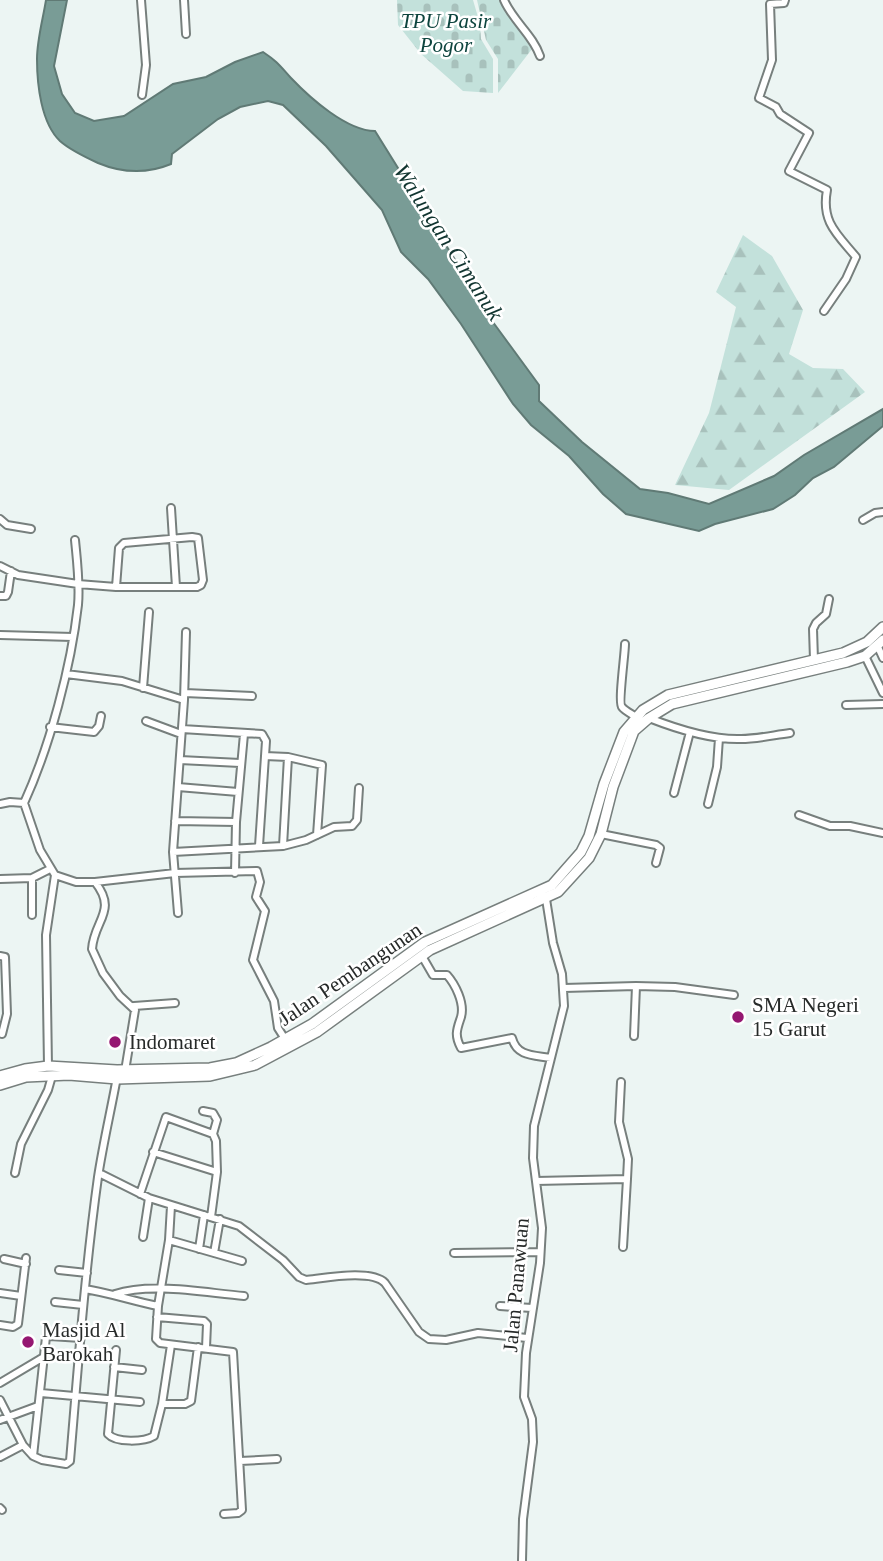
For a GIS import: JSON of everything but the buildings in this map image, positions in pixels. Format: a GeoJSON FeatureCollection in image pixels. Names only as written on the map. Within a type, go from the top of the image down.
{"type":"FeatureCollection","features":[{"type":"Feature","properties":{"kind":"main road","name":"Jalan Pembangunan"},"geometry":{"type":"LineString","coordinates":[[0,1076],[48,1066],[74,1071],[121,1074],[210,1076],[239,1071],[271,1052],[317,1032],[425,942],[544,895],[558,892],[589,858],[601,834],[613,786],[634,731],[649,718],[672,704],[795,669],[814,660],[857,648],[883,627]]}},
{"type":"Feature","properties":{"kind":"main road","name":"Jalan Pembangunan"},"geometry":{"type":"LineString","coordinates":[[271,1052],[285,1039],[361,996],[422,956],[544,895],[581,852],[589,836],[624,732],[636,717],[668,695],[864,656],[880,643]]}},
{"type":"Feature","properties":{"kind":"main road","name":"Jalan Pembangunan"},"geometry":{"type":"LineString","coordinates":[[0,1085],[26,1077],[52,1076],[74,1071]]}},
{"type":"Feature","properties":{"kind":"street"},"geometry":{"type":"LineString","coordinates":[[141,0],[145,50],[142,95]]}},
{"type":"Feature","properties":{"kind":"street"},"geometry":{"type":"LineString","coordinates":[[184,0],[186,34]]}},
{"type":"Feature","properties":{"kind":"street"},"geometry":{"type":"LineString","coordinates":[[505,0],[540,56]]}},
{"type":"Feature","properties":{"kind":"street"},"geometry":{"type":"LineString","coordinates":[[785,0],[784,3],[770,4],[772,60],[759,98],[776,107],[780,114],[809,133],[789,171],[827,190],[824,207],[829,221],[856,257],[846,279],[824,311]]}},
{"type":"Feature","properties":{"kind":"street"},"geometry":{"type":"LineString","coordinates":[[171,508],[176,587]]}},
{"type":"Feature","properties":{"kind":"street"},"geometry":{"type":"LineString","coordinates":[[863,520],[883,512]]}},
{"type":"Feature","properties":{"kind":"street"},"geometry":{"type":"LineString","coordinates":[[0,519],[6,525],[31,529]]}},
{"type":"Feature","properties":{"kind":"street"},"geometry":{"type":"LineString","coordinates":[[0,566],[18,575],[78,584],[116,587],[197,587],[203,580],[201,545],[198,538],[127,541],[121,544],[116,587]]}},
{"type":"Feature","properties":{"kind":"street"},"geometry":{"type":"LineString","coordinates":[[48,1066],[46,935],[52,872],[40,850],[24,803],[40,762],[66,674],[78,603],[75,540]]}},
{"type":"Feature","properties":{"kind":"street"},"geometry":{"type":"LineString","coordinates":[[0,596],[6,596],[8,592],[11,571]]}},
{"type":"Feature","properties":{"kind":"street"},"geometry":{"type":"LineString","coordinates":[[814,660],[813,629],[826,614],[829,599]]}},
{"type":"Feature","properties":{"kind":"street"},"geometry":{"type":"LineString","coordinates":[[143,688],[149,612]]}},
{"type":"Feature","properties":{"kind":"street"},"geometry":{"type":"LineString","coordinates":[[178,913],[173,852],[186,632]]}},
{"type":"Feature","properties":{"kind":"street"},"geometry":{"type":"LineString","coordinates":[[0,635],[73,637]]}},
{"type":"Feature","properties":{"kind":"street"},"geometry":{"type":"LineString","coordinates":[[880,643],[883,658]]}},
{"type":"Feature","properties":{"kind":"street"},"geometry":{"type":"LineString","coordinates":[[625,644],[625,668],[619,701],[623,708],[636,717]]}},
{"type":"Feature","properties":{"kind":"street"},"geometry":{"type":"LineString","coordinates":[[864,656],[883,693]]}},
{"type":"Feature","properties":{"kind":"street"},"geometry":{"type":"LineString","coordinates":[[66,674],[121,681],[184,696],[252,696]]}},
{"type":"Feature","properties":{"kind":"street"},"geometry":{"type":"LineString","coordinates":[[846,705],[883,704]]}},
{"type":"Feature","properties":{"kind":"street"},"geometry":{"type":"LineString","coordinates":[[50,727],[94,732],[99,726],[101,716]]}},
{"type":"Feature","properties":{"kind":"street"},"geometry":{"type":"LineString","coordinates":[[649,718],[690,732],[719,738],[741,739],[790,733]]}},
{"type":"Feature","properties":{"kind":"street"},"geometry":{"type":"LineString","coordinates":[[146,721],[181,731],[263,734],[266,741],[259,846]]}},
{"type":"Feature","properties":{"kind":"street"},"geometry":{"type":"LineString","coordinates":[[674,793],[690,732]]}},
{"type":"Feature","properties":{"kind":"street"},"geometry":{"type":"LineString","coordinates":[[235,873],[236,822],[244,734]]}},
{"type":"Feature","properties":{"kind":"street"},"geometry":{"type":"LineString","coordinates":[[708,804],[717,767],[719,738]]}},
{"type":"Feature","properties":{"kind":"street"},"geometry":{"type":"LineString","coordinates":[[265,756],[288,757],[323,766],[317,835]]}},
{"type":"Feature","properties":{"kind":"street"},"geometry":{"type":"LineString","coordinates":[[283,846],[288,757]]}},
{"type":"Feature","properties":{"kind":"street"},"geometry":{"type":"LineString","coordinates":[[180,760],[240,763]]}},
{"type":"Feature","properties":{"kind":"street"},"geometry":{"type":"LineString","coordinates":[[178,787],[238,792]]}},
{"type":"Feature","properties":{"kind":"street"},"geometry":{"type":"LineString","coordinates":[[173,852],[283,846],[306,841],[334,827],[355,824],[359,788]]}},
{"type":"Feature","properties":{"kind":"street"},"geometry":{"type":"LineString","coordinates":[[0,804],[24,803]]}},
{"type":"Feature","properties":{"kind":"street"},"geometry":{"type":"LineString","coordinates":[[799,815],[830,826],[850,826],[883,833]]}},
{"type":"Feature","properties":{"kind":"street"},"geometry":{"type":"LineString","coordinates":[[175,821],[236,822]]}},
{"type":"Feature","properties":{"kind":"street"},"geometry":{"type":"LineString","coordinates":[[601,834],[656,845],[660,848],[656,863]]}},
{"type":"Feature","properties":{"kind":"street"},"geometry":{"type":"LineString","coordinates":[[0,879],[32,878],[52,872],[76,882],[95,882],[175,873],[257,872],[260,877],[256,897],[265,911],[253,960],[274,1001],[278,1028],[285,1039]]}},
{"type":"Feature","properties":{"kind":"street"},"geometry":{"type":"LineString","coordinates":[[32,878],[32,915]]}},
{"type":"Feature","properties":{"kind":"street"},"geometry":{"type":"LineString","coordinates":[[95,882],[102,891],[106,904],[92,943],[94,958],[120,996],[134,1006],[175,1003]]}},
{"type":"Feature","properties":{"kind":"street","name":"Jalan Panawuan"},"geometry":{"type":"LineString","coordinates":[[522,1561],[523,1519],[533,1441],[532,1419],[524,1397],[527,1338],[542,1228],[533,1158],[534,1126],[564,1006],[562,974],[544,895]]}},
{"type":"Feature","properties":{"kind":"street"},"geometry":{"type":"LineString","coordinates":[[0,956],[5,957],[7,1014],[2,1034]]}},
{"type":"Feature","properties":{"kind":"street"},"geometry":{"type":"LineString","coordinates":[[422,956],[433,975],[447,975],[455,985],[461,1014],[456,1025],[461,1048],[512,1038],[517,1051],[551,1058]]}},
{"type":"Feature","properties":{"kind":"street"},"geometry":{"type":"LineString","coordinates":[[634,1036],[636,986]]}},
{"type":"Feature","properties":{"kind":"street"},"geometry":{"type":"LineString","coordinates":[[564,988],[675,987],[734,995]]}},
{"type":"Feature","properties":{"kind":"street"},"geometry":{"type":"LineString","coordinates":[[0,1400],[23,1445],[33,1455],[42,1460],[69,1463],[83,1305],[99,1172],[135,1016],[134,1006]]}},
{"type":"Feature","properties":{"kind":"street"},"geometry":{"type":"LineString","coordinates":[[15,1173],[22,1144],[52,1076]]}},
{"type":"Feature","properties":{"kind":"street"},"geometry":{"type":"LineString","coordinates":[[621,1082],[619,1122],[628,1159],[623,1247]]}},
{"type":"Feature","properties":{"kind":"street"},"geometry":{"type":"LineString","coordinates":[[199,1249],[217,1172],[216,1141],[213,1134],[218,1120],[210,1112],[203,1111]]}},
{"type":"Feature","properties":{"kind":"street"},"geometry":{"type":"LineString","coordinates":[[140,1194],[166,1117],[213,1134]]}},
{"type":"Feature","properties":{"kind":"street"},"geometry":{"type":"LineString","coordinates":[[153,1152],[217,1172]]}},
{"type":"Feature","properties":{"kind":"street"},"geometry":{"type":"LineString","coordinates":[[99,1172],[149,1198],[239,1226],[306,1280],[362,1275],[381,1279],[419,1332],[429,1339],[446,1340],[478,1333],[527,1338]]}},
{"type":"Feature","properties":{"kind":"street"},"geometry":{"type":"LineString","coordinates":[[536,1181],[627,1180]]}},
{"type":"Feature","properties":{"kind":"street"},"geometry":{"type":"LineString","coordinates":[[143,1237],[149,1198]]}},
{"type":"Feature","properties":{"kind":"street"},"geometry":{"type":"LineString","coordinates":[[171,1206],[156,1339],[160,1343],[171,1345],[233,1352],[242,1510],[224,1514]]}},
{"type":"Feature","properties":{"kind":"street"},"geometry":{"type":"LineString","coordinates":[[214,1253],[220,1219]]}},
{"type":"Feature","properties":{"kind":"street"},"geometry":{"type":"LineString","coordinates":[[169,1240],[242,1261]]}},
{"type":"Feature","properties":{"kind":"street"},"geometry":{"type":"LineString","coordinates":[[454,1253],[540,1252]]}},
{"type":"Feature","properties":{"kind":"street"},"geometry":{"type":"LineString","coordinates":[[0,1334],[18,1324],[26,1261],[4,1259]]}},
{"type":"Feature","properties":{"kind":"street"},"geometry":{"type":"LineString","coordinates":[[59,1270],[87,1273]]}},
{"type":"Feature","properties":{"kind":"street"},"geometry":{"type":"LineString","coordinates":[[85,1289],[158,1306]]}},
{"type":"Feature","properties":{"kind":"street"},"geometry":{"type":"LineString","coordinates":[[115,1294],[128,1290],[160,1290],[244,1296]]}},
{"type":"Feature","properties":{"kind":"street"},"geometry":{"type":"LineString","coordinates":[[0,1293],[21,1296]]}},
{"type":"Feature","properties":{"kind":"street"},"geometry":{"type":"LineString","coordinates":[[55,1302],[83,1305]]}},
{"type":"Feature","properties":{"kind":"street"},"geometry":{"type":"LineString","coordinates":[[500,1306],[533,1308]]}},
{"type":"Feature","properties":{"kind":"street"},"geometry":{"type":"LineString","coordinates":[[157,1317],[206,1322],[191,1401],[185,1404],[162,1404]]}},
{"type":"Feature","properties":{"kind":"street"},"geometry":{"type":"LineString","coordinates":[[0,1325],[13,1327]]}},
{"type":"Feature","properties":{"kind":"street"},"geometry":{"type":"LineString","coordinates":[[33,1455],[41,1393],[42,1358],[47,1336],[82,1338]]}},
{"type":"Feature","properties":{"kind":"street"},"geometry":{"type":"LineString","coordinates":[[116,1350],[108,1434],[114,1439],[151,1439],[162,1404],[171,1345]]}},
{"type":"Feature","properties":{"kind":"street"},"geometry":{"type":"LineString","coordinates":[[0,1383],[42,1358]]}},
{"type":"Feature","properties":{"kind":"street"},"geometry":{"type":"LineString","coordinates":[[114,1367],[142,1370]]}},
{"type":"Feature","properties":{"kind":"street"},"geometry":{"type":"LineString","coordinates":[[41,1393],[140,1402]]}},
{"type":"Feature","properties":{"kind":"street"},"geometry":{"type":"LineString","coordinates":[[0,1420],[38,1406]]}},
{"type":"Feature","properties":{"kind":"street"},"geometry":{"type":"LineString","coordinates":[[0,1457],[23,1445]]}},
{"type":"Feature","properties":{"kind":"street"},"geometry":{"type":"LineString","coordinates":[[240,1461],[277,1459]]}},
{"type":"Feature","properties":{"kind":"green space","name":"TPU Pasir Pogor"},"geometry":{"type":"Polygon","coordinates":[[[397,0],[473,0],[481,39],[493,59],[493,93],[463,91],[421,54],[398,25],[397,0]]]}},
{"type":"Feature","properties":{"kind":"green space","name":"TPU Pasir Pogor"},"geometry":{"type":"Polygon","coordinates":[[[477,0],[503,0],[532,49],[498,93],[498,59],[486,40],[477,0]]]}},
{"type":"Feature","properties":{"kind":"green space"},"geometry":{"type":"Polygon","coordinates":[[[743,235],[772,256],[803,310],[789,354],[813,368],[843,369],[865,392],[729,490],[675,485],[709,413],[736,307],[716,292],[743,235]]]}},
{"type":"Feature","properties":{"kind":"shaded area"},"geometry":{"type":"Polygon","coordinates":[[[46,0],[67,0],[54,66],[62,94],[75,113],[94,121],[124,116],[173,84],[206,77],[263,52],[276,61],[308,95],[341,120],[364,130],[375,131],[487,314],[539,385],[539,401],[582,442],[640,489],[709,504],[774,476],[804,455],[883,409],[883,426],[834,467],[813,478],[795,495],[773,509],[715,524],[699,531],[626,514],[603,494],[569,456],[531,425],[513,404],[428,279],[401,252],[382,210],[326,146],[283,105],[268,101],[240,107],[218,119],[172,154],[171,164],[153,169],[134,171],[107,166],[78,153],[60,141],[44,114],[38,80],[38,44],[46,0]]]}},
{"type":"Feature","properties":{"kind":"place","name":"SMA Negeri 15 Garut"},"geometry":{"type":"Point","coordinates":[738,1017]}},
{"type":"Feature","properties":{"kind":"place","name":"Indomaret"},"geometry":{"type":"Point","coordinates":[115,1042]}},
{"type":"Feature","properties":{"kind":"place","name":"Masjid Al Barokah"},"geometry":{"type":"Point","coordinates":[28,1342]}},
{"type":"Feature","properties":{"kind":"water label","name":"Walungan Cimanuk"},"geometry":{"type":"Point","coordinates":[449,242]}}]}
